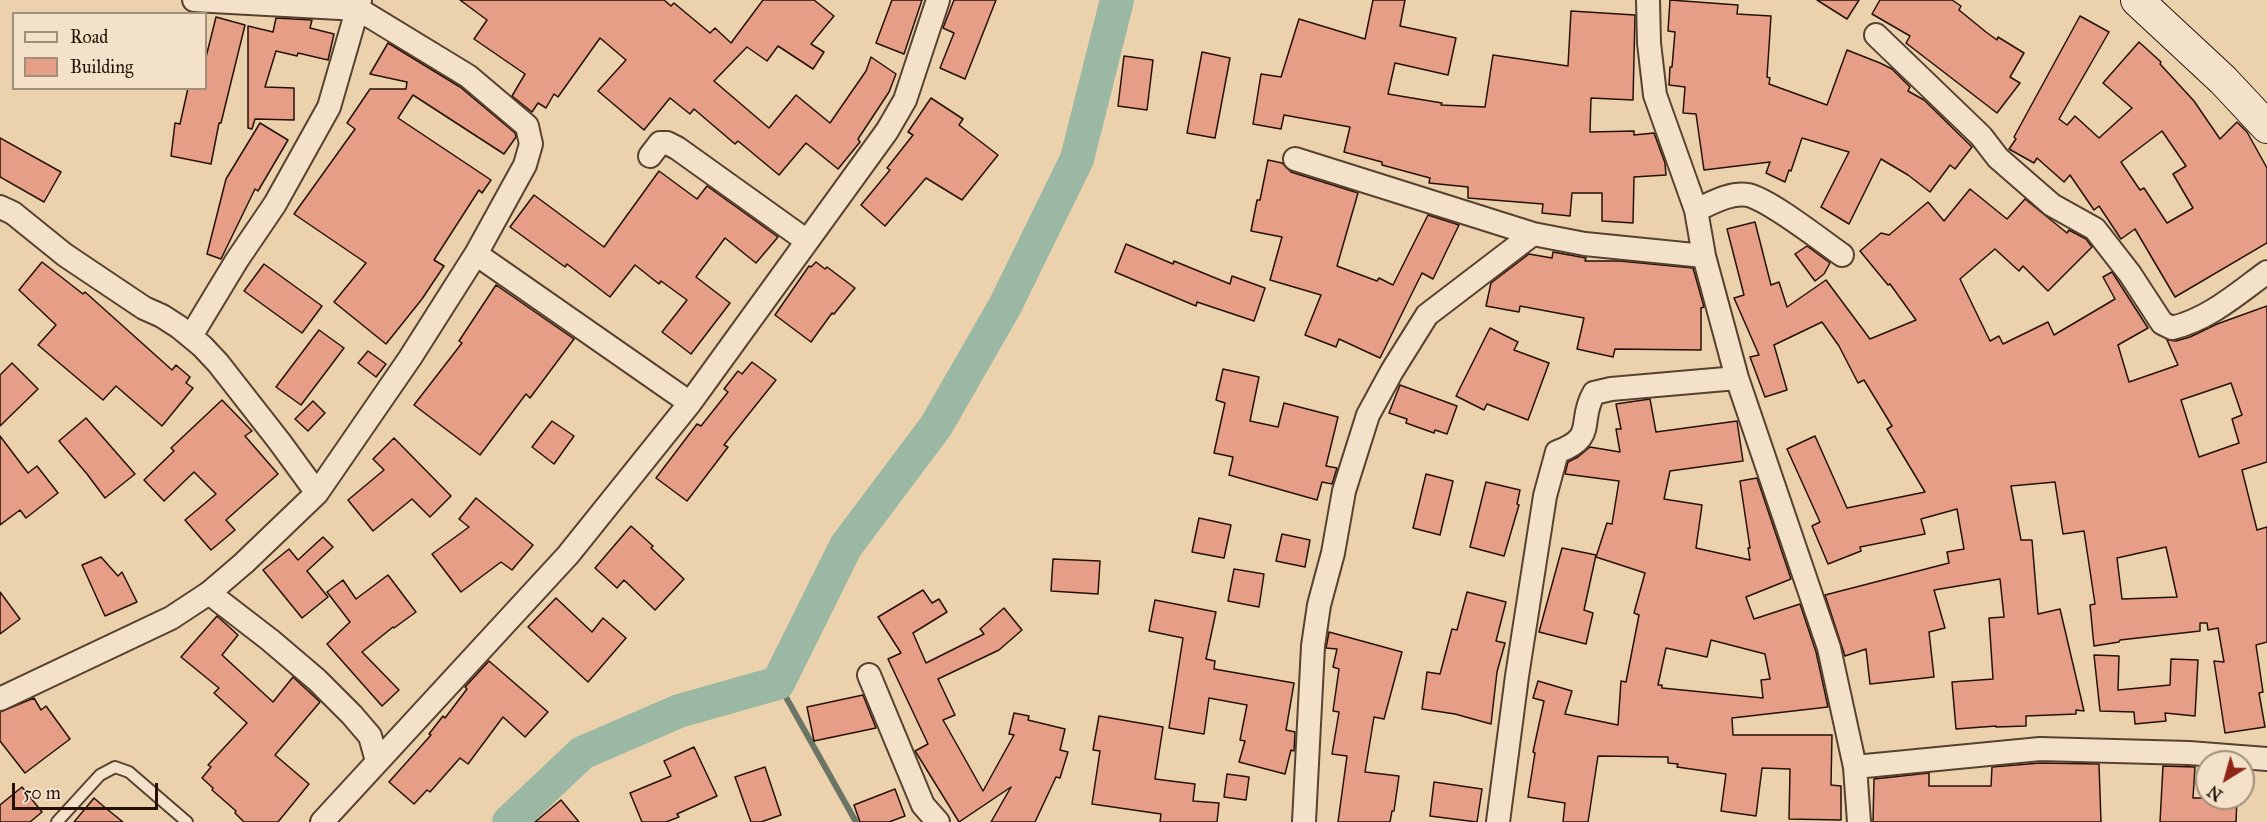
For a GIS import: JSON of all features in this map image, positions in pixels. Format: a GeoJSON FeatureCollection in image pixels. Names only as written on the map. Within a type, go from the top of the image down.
{"type":"FeatureCollection","features":[{"type":"Feature","properties":{"kind":"main road"},"geometry":{"type":"LineString","coordinates":[[2137,0],[2223,80],[2267,128]]}},
{"type":"Feature","properties":{"kind":"street"},"geometry":{"type":"LineString","coordinates":[[0,699],[171,618],[208,593],[244,563],[317,493],[410,358],[476,254],[525,165],[531,144],[527,126],[468,76],[359,5],[194,0]]}},
{"type":"Feature","properties":{"kind":"street"},"geometry":{"type":"LineString","coordinates":[[322,822],[568,555],[690,403],[887,131],[905,100],[938,0]]}},
{"type":"Feature","properties":{"kind":"street"},"geometry":{"type":"LineString","coordinates":[[1648,0],[1649,43],[1655,94],[1696,210],[1704,256],[1737,378],[1829,648],[1855,767],[1859,822]]}},
{"type":"Feature","properties":{"kind":"street"},"geometry":{"type":"LineString","coordinates":[[191,336],[237,260],[275,204],[329,107],[359,5]]}},
{"type":"Feature","properties":{"kind":"street"},"geometry":{"type":"LineString","coordinates":[[1876,35],[1981,136],[1998,158],[2052,205],[2095,230],[2130,274],[2162,322],[2172,328],[2218,309],[2267,272]]}},
{"type":"Feature","properties":{"kind":"street"},"geometry":{"type":"LineString","coordinates":[[650,156],[660,143],[667,143],[677,148],[807,241]]}},
{"type":"Feature","properties":{"kind":"street"},"geometry":{"type":"LineString","coordinates":[[1295,159],[1533,234],[1585,244],[1704,256]]}},
{"type":"Feature","properties":{"kind":"street"},"geometry":{"type":"LineString","coordinates":[[1696,210],[1729,196],[1749,195],[1774,208],[1842,255]]}},
{"type":"Feature","properties":{"kind":"street"},"geometry":{"type":"LineString","coordinates":[[4,215],[144,308],[162,316],[191,336],[218,363],[317,493]]}},
{"type":"Feature","properties":{"kind":"street"},"geometry":{"type":"LineString","coordinates":[[1304,822],[1313,646],[1319,605],[1333,554],[1344,491],[1368,415],[1427,315],[1533,234]]}},
{"type":"Feature","properties":{"kind":"street"},"geometry":{"type":"LineString","coordinates":[[476,254],[690,403]]}},
{"type":"Feature","properties":{"kind":"street"},"geometry":{"type":"LineString","coordinates":[[1498,822],[1517,676],[1545,496],[1557,453],[1578,442],[1585,431],[1588,404],[1594,393],[1611,389],[1737,378]]}},
{"type":"Feature","properties":{"kind":"street"},"geometry":{"type":"LineString","coordinates":[[208,593],[270,640],[317,680],[370,736],[377,761]]}},
{"type":"Feature","properties":{"kind":"street"},"geometry":{"type":"LineString","coordinates":[[869,675],[923,805],[938,822]]}},
{"type":"Feature","properties":{"kind":"street"},"geometry":{"type":"LineString","coordinates":[[1855,767],[2040,749],[2189,753],[2267,759]]}},
{"type":"Feature","properties":{"kind":"lane"},"geometry":{"type":"LineString","coordinates":[[57,822],[100,775],[115,767],[129,772],[187,822]]}},
{"type":"Feature","properties":{"kind":"building"},"geometry":{"type":"Polygon","coordinates":[[[460,0],[664,0],[671,6],[674,3],[710,33],[715,28],[731,43],[763,0],[814,0],[834,16],[811,44],[824,52],[813,69],[778,46],[767,61],[747,47],[714,81],[769,128],[796,95],[830,123],[866,71],[871,57],[896,74],[889,92],[858,139],[860,142],[838,169],[806,143],[779,175],[738,141],[735,144],[694,109],[690,114],[670,98],[644,130],[598,91],[626,60],[600,38],[558,97],[554,94],[546,108],[538,103],[532,112],[512,96],[525,74],[474,39],[487,20],[460,0]]]}},
{"type":"Feature","properties":{"kind":"building"},"geometry":{"type":"Polygon","coordinates":[[[892,0],[922,0],[904,54],[876,43],[892,0]]]}},
{"type":"Feature","properties":{"kind":"building"},"geometry":{"type":"Polygon","coordinates":[[[954,0],[996,0],[965,79],[940,68],[954,33],[943,28],[954,0]]]}},
{"type":"Feature","properties":{"kind":"building"},"geometry":{"type":"Polygon","coordinates":[[[1373,0],[1405,0],[1400,26],[1456,38],[1448,75],[1395,63],[1388,94],[1442,103],[1441,105],[1485,107],[1493,55],[1568,66],[1571,11],[1635,15],[1633,100],[1591,98],[1590,132],[1634,131],[1634,135],[1654,133],[1665,163],[1666,175],[1634,177],[1633,223],[1602,221],[1602,193],[1572,193],[1570,216],[1542,213],[1543,204],[1468,198],[1468,187],[1429,183],[1430,178],[1344,152],[1350,127],[1284,115],[1281,129],[1253,124],[1261,74],[1281,77],[1299,19],[1365,39],[1373,0]]]}},
{"type":"Feature","properties":{"kind":"building"},"geometry":{"type":"Polygon","coordinates":[[[1670,0],[1738,5],[1737,14],[1771,16],[1767,77],[1770,78],[1769,84],[1827,105],[1847,50],[1880,63],[1892,69],[1910,87],[1908,91],[1924,100],[1972,147],[1955,169],[1950,165],[1930,192],[1908,175],[1881,159],[1849,224],[1821,207],[1849,152],[1802,138],[1785,182],[1766,173],[1770,162],[1704,170],[1696,114],[1683,113],[1685,87],[1669,85],[1675,32],[1668,31],[1670,0]]]}},
{"type":"Feature","properties":{"kind":"building"},"geometry":{"type":"Polygon","coordinates":[[[1817,0],[1859,0],[1847,19],[1817,0]]]}},
{"type":"Feature","properties":{"kind":"building"},"geometry":{"type":"Polygon","coordinates":[[[1880,0],[1952,0],[1961,6],[1959,10],[1986,32],[2024,53],[2010,77],[2020,83],[1997,113],[1906,43],[1910,36],[1872,14],[1880,0]]]}},
{"type":"Feature","properties":{"kind":"building"},"geometry":{"type":"Polygon","coordinates":[[[2080,16],[2109,32],[2059,119],[2067,125],[2075,116],[2099,138],[2132,108],[2103,83],[2139,42],[2161,62],[2160,64],[2194,101],[2220,139],[2237,122],[2247,132],[2267,168],[2267,243],[2175,297],[2135,229],[2121,239],[2099,206],[2094,210],[2070,175],[2064,182],[2037,158],[2034,163],[2009,149],[2016,139],[2014,137],[2080,16]],[[2162,131],[2121,162],[2140,190],[2144,188],[2167,223],[2193,208],[2173,174],[2186,166],[2162,131]]]}},
{"type":"Feature","properties":{"kind":"building"},"geometry":{"type":"Polygon","coordinates":[[[216,17],[245,25],[221,123],[219,123],[211,164],[171,156],[175,123],[180,124],[188,90],[207,90],[207,53],[216,17]]]}},
{"type":"Feature","properties":{"kind":"building"},"geometry":{"type":"Polygon","coordinates":[[[276,18],[312,20],[310,28],[334,34],[328,60],[276,51],[265,87],[294,88],[294,120],[255,119],[252,129],[248,128],[248,26],[273,32],[276,18]]]}},
{"type":"Feature","properties":{"kind":"building"},"geometry":{"type":"Polygon","coordinates":[[[388,43],[460,87],[515,133],[516,137],[504,154],[413,95],[398,118],[491,180],[482,193],[479,190],[434,260],[444,266],[422,299],[386,344],[334,302],[366,263],[294,214],[355,129],[347,123],[370,89],[406,89],[407,82],[370,74],[388,43]]]}},
{"type":"Feature","properties":{"kind":"building"},"geometry":{"type":"Polygon","coordinates":[[[1202,52],[1230,58],[1215,138],[1187,133],[1202,52]]]}},
{"type":"Feature","properties":{"kind":"building"},"geometry":{"type":"Polygon","coordinates":[[[1124,56],[1153,60],[1147,110],[1118,106],[1124,56]]]}},
{"type":"Feature","properties":{"kind":"building"},"geometry":{"type":"Polygon","coordinates":[[[931,98],[963,119],[959,125],[998,155],[962,200],[926,178],[885,226],[861,205],[890,170],[887,168],[913,135],[908,132],[931,98]]]}},
{"type":"Feature","properties":{"kind":"building"},"geometry":{"type":"Polygon","coordinates":[[[260,123],[288,140],[258,191],[255,189],[221,259],[207,254],[226,179],[260,123]]]}},
{"type":"Feature","properties":{"kind":"building"},"geometry":{"type":"Polygon","coordinates":[[[0,138],[61,172],[44,202],[0,177],[0,138]]]}},
{"type":"Feature","properties":{"kind":"building"},"geometry":{"type":"Polygon","coordinates":[[[1268,160],[1282,163],[1291,172],[1358,193],[1337,266],[1377,281],[1379,278],[1393,285],[1428,215],[1459,225],[1433,279],[1422,273],[1380,358],[1339,339],[1336,347],[1305,335],[1321,295],[1270,280],[1282,237],[1251,231],[1268,160]]]}},
{"type":"Feature","properties":{"kind":"building"},"geometry":{"type":"Polygon","coordinates":[[[659,171],[697,199],[707,186],[778,237],[756,263],[725,238],[696,277],[730,303],[691,354],[662,332],[687,300],[661,281],[659,284],[635,265],[610,297],[567,264],[565,267],[510,227],[534,195],[604,247],[659,171]]]}},
{"type":"Feature","properties":{"kind":"building"},"geometry":{"type":"Polygon","coordinates":[[[1970,189],[2007,219],[2025,199],[2067,233],[2069,230],[2086,239],[2092,247],[2048,291],[2023,266],[2019,271],[1995,249],[1960,279],[1990,341],[1999,336],[2003,344],[2048,322],[2054,335],[2115,299],[2103,277],[2112,272],[2148,328],[2118,345],[2129,382],[2178,365],[2167,340],[2176,341],[2190,337],[2217,324],[2267,306],[2267,462],[2242,470],[2257,530],[2267,527],[2267,642],[2256,645],[2263,692],[2259,693],[2265,727],[2225,733],[2214,661],[2224,662],[2218,628],[2208,630],[2207,623],[2200,623],[2200,631],[2120,640],[2094,646],[2090,605],[2095,604],[2084,531],[2063,534],[2055,482],[2011,486],[2021,540],[2032,540],[2038,614],[2060,609],[2084,711],[2076,710],[2076,714],[2026,716],[2026,726],[1956,729],[1952,682],[1993,679],[1989,618],[2004,617],[2000,579],[1934,590],[1945,628],[1929,632],[1934,677],[1870,684],[1866,649],[1845,656],[1825,595],[1949,563],[1947,552],[1964,549],[1957,509],[1921,519],[1925,534],[1860,547],[1861,551],[1828,564],[1812,526],[1820,522],[1787,449],[1815,436],[1847,508],[1925,492],[1887,429],[1892,426],[1864,380],[1858,383],[1839,346],[1822,322],[1774,345],[1787,390],[1765,397],[1750,357],[1759,355],[1734,298],[1744,295],[1727,229],[1755,222],[1771,285],[1779,282],[1787,307],[1826,280],[1870,339],[1916,320],[1890,284],[1888,285],[1860,251],[1881,233],[1889,235],[1928,202],[1944,221],[1970,189]],[[2231,383],[2181,400],[2199,457],[2239,443],[2232,419],[2242,415],[2231,383]],[[2166,547],[2117,558],[2122,599],[2177,597],[2166,547]]]}},
{"type":"Feature","properties":{"kind":"building"},"geometry":{"type":"Polygon","coordinates":[[[1126,244],[1230,284],[1232,276],[1265,288],[1254,321],[1197,302],[1196,306],[1115,272],[1126,244]]]}},
{"type":"Feature","properties":{"kind":"building"},"geometry":{"type":"Polygon","coordinates":[[[1807,246],[1830,263],[1824,274],[1815,281],[1795,254],[1807,246]]]}},
{"type":"Feature","properties":{"kind":"building"},"geometry":{"type":"Polygon","coordinates":[[[1553,252],[1586,258],[1585,261],[1620,261],[1693,268],[1704,307],[1701,308],[1701,350],[1615,349],[1613,357],[1577,349],[1584,318],[1520,306],[1519,312],[1486,306],[1491,283],[1529,254],[1552,258],[1553,252]]]}},
{"type":"Feature","properties":{"kind":"building"},"geometry":{"type":"Polygon","coordinates":[[[42,262],[83,294],[85,292],[172,370],[176,365],[190,377],[186,383],[193,388],[162,426],[116,386],[103,400],[38,345],[56,325],[19,290],[42,262]]]}},
{"type":"Feature","properties":{"kind":"building"},"geometry":{"type":"Polygon","coordinates":[[[816,262],[825,269],[827,267],[855,288],[834,314],[832,313],[811,342],[775,315],[809,266],[811,267],[816,262]]]}},
{"type":"Feature","properties":{"kind":"building"},"geometry":{"type":"Polygon","coordinates":[[[264,264],[322,306],[302,333],[244,291],[264,264]]]}},
{"type":"Feature","properties":{"kind":"building"},"geometry":{"type":"Polygon","coordinates":[[[496,285],[574,339],[530,398],[526,394],[480,455],[414,405],[462,343],[459,341],[496,285]]]}},
{"type":"Feature","properties":{"kind":"building"},"geometry":{"type":"Polygon","coordinates":[[[1490,328],[1518,342],[1514,350],[1549,363],[1528,420],[1487,404],[1484,410],[1456,396],[1490,328]]]}},
{"type":"Feature","properties":{"kind":"building"},"geometry":{"type":"Polygon","coordinates":[[[319,330],[344,348],[301,405],[276,387],[319,330]]]}},
{"type":"Feature","properties":{"kind":"building"},"geometry":{"type":"Polygon","coordinates":[[[368,351],[386,364],[376,377],[358,363],[368,351]]]}},
{"type":"Feature","properties":{"kind":"building"},"geometry":{"type":"Polygon","coordinates":[[[752,362],[776,380],[724,445],[728,447],[687,501],[656,478],[697,424],[701,426],[728,392],[724,389],[738,371],[742,374],[752,362]]]}},
{"type":"Feature","properties":{"kind":"building"},"geometry":{"type":"Polygon","coordinates":[[[12,363],[38,389],[0,426],[0,375],[12,363]]]}},
{"type":"Feature","properties":{"kind":"building"},"geometry":{"type":"Polygon","coordinates":[[[1223,369],[1259,377],[1250,421],[1278,427],[1284,403],[1338,417],[1326,466],[1337,468],[1332,484],[1322,482],[1317,500],[1229,475],[1233,457],[1214,453],[1225,403],[1216,400],[1223,369]]]}},
{"type":"Feature","properties":{"kind":"building"},"geometry":{"type":"Polygon","coordinates":[[[1400,385],[1457,406],[1447,434],[1435,430],[1434,433],[1406,423],[1407,419],[1389,413],[1400,385]]]}},
{"type":"Feature","properties":{"kind":"building"},"geometry":{"type":"Polygon","coordinates":[[[1650,399],[1656,432],[1737,421],[1743,461],[1670,471],[1664,499],[1702,505],[1696,548],[1750,560],[1740,481],[1757,478],[1791,579],[1746,597],[1754,619],[1800,604],[1816,652],[1828,707],[1732,718],[1733,735],[1832,735],[1831,785],[1841,786],[1841,820],[1789,819],[1790,769],[1762,768],[1756,816],[1721,811],[1726,774],[1677,767],[1678,764],[1668,763],[1668,757],[1598,756],[1588,822],[1563,822],[1565,803],[1528,797],[1535,753],[1533,752],[1544,701],[1533,698],[1538,681],[1572,691],[1565,714],[1618,725],[1621,681],[1626,682],[1639,615],[1634,613],[1645,573],[1596,557],[1607,523],[1612,524],[1619,481],[1565,474],[1568,462],[1590,447],[1620,452],[1616,429],[1621,429],[1616,404],[1650,399]],[[1711,640],[1707,657],[1666,648],[1658,685],[1662,685],[1662,688],[1763,698],[1761,680],[1770,679],[1765,654],[1711,640]]]}},
{"type":"Feature","properties":{"kind":"building"},"geometry":{"type":"Polygon","coordinates":[[[222,400],[252,431],[245,436],[278,474],[226,520],[235,530],[211,550],[185,520],[216,494],[194,472],[164,501],[144,480],[174,451],[171,448],[222,400]]]}},
{"type":"Feature","properties":{"kind":"building"},"geometry":{"type":"Polygon","coordinates":[[[313,401],[325,413],[308,431],[295,419],[313,401]]]}},
{"type":"Feature","properties":{"kind":"building"},"geometry":{"type":"Polygon","coordinates":[[[86,418],[135,474],[105,498],[59,441],[86,418]]]}},
{"type":"Feature","properties":{"kind":"building"},"geometry":{"type":"Polygon","coordinates":[[[552,421],[574,436],[554,464],[532,447],[552,421]]]}},
{"type":"Feature","properties":{"kind":"building"},"geometry":{"type":"Polygon","coordinates":[[[0,436],[28,473],[37,466],[58,493],[26,518],[20,510],[0,525],[0,436]]]}},
{"type":"Feature","properties":{"kind":"building"},"geometry":{"type":"Polygon","coordinates":[[[394,438],[451,496],[430,517],[412,499],[373,531],[348,500],[384,470],[373,459],[394,438]]]}},
{"type":"Feature","properties":{"kind":"building"},"geometry":{"type":"Polygon","coordinates":[[[1426,474],[1453,481],[1440,535],[1413,528],[1426,474]]]}},
{"type":"Feature","properties":{"kind":"building"},"geometry":{"type":"Polygon","coordinates":[[[1486,482],[1520,490],[1517,504],[1519,505],[1504,556],[1470,547],[1486,482]]]}},
{"type":"Feature","properties":{"kind":"building"},"geometry":{"type":"Polygon","coordinates":[[[476,498],[533,545],[512,570],[501,562],[461,592],[432,554],[469,527],[459,519],[476,498]]]}},
{"type":"Feature","properties":{"kind":"building"},"geometry":{"type":"Polygon","coordinates":[[[1199,518],[1231,525],[1224,558],[1192,552],[1199,518]]]}},
{"type":"Feature","properties":{"kind":"building"},"geometry":{"type":"Polygon","coordinates":[[[631,526],[684,579],[655,610],[624,580],[617,588],[595,568],[631,526]]]}},
{"type":"Feature","properties":{"kind":"building"},"geometry":{"type":"Polygon","coordinates":[[[1282,534],[1310,540],[1305,567],[1276,561],[1282,534]]]}},
{"type":"Feature","properties":{"kind":"building"},"geometry":{"type":"Polygon","coordinates":[[[323,537],[333,547],[307,571],[328,597],[302,618],[263,570],[289,549],[298,560],[323,537]]]}},
{"type":"Feature","properties":{"kind":"building"},"geometry":{"type":"Polygon","coordinates":[[[1562,548],[1596,555],[1584,610],[1593,613],[1586,644],[1539,632],[1562,548]]]}},
{"type":"Feature","properties":{"kind":"building"},"geometry":{"type":"Polygon","coordinates":[[[101,557],[118,576],[122,572],[137,602],[105,616],[82,565],[101,557]]]}},
{"type":"Feature","properties":{"kind":"building"},"geometry":{"type":"Polygon","coordinates":[[[1053,559],[1100,561],[1098,594],[1051,591],[1053,559]]]}},
{"type":"Feature","properties":{"kind":"building"},"geometry":{"type":"Polygon","coordinates":[[[1234,569],[1264,574],[1259,607],[1228,601],[1234,569]]]}},
{"type":"Feature","properties":{"kind":"building"},"geometry":{"type":"Polygon","coordinates":[[[388,575],[416,612],[362,652],[399,690],[382,706],[327,644],[350,622],[327,592],[343,580],[356,599],[388,575]]]}},
{"type":"Feature","properties":{"kind":"building"},"geometry":{"type":"Polygon","coordinates":[[[923,590],[932,603],[939,599],[947,612],[913,633],[926,663],[984,634],[980,629],[1004,608],[1022,630],[999,650],[938,679],[955,715],[943,720],[983,791],[1014,735],[1009,734],[1014,713],[1029,716],[1028,720],[1065,729],[1060,750],[1068,752],[1060,778],[1056,777],[1035,822],[991,822],[1011,787],[959,822],[915,751],[928,744],[888,659],[901,653],[878,617],[923,590]]]}},
{"type":"Feature","properties":{"kind":"building"},"geometry":{"type":"Polygon","coordinates":[[[0,592],[20,619],[0,634],[0,592]]]}},
{"type":"Feature","properties":{"kind":"building"},"geometry":{"type":"Polygon","coordinates":[[[1467,592],[1506,602],[1496,641],[1505,643],[1497,672],[1491,724],[1455,714],[1422,709],[1427,672],[1440,674],[1452,629],[1457,630],[1467,592]]]}},
{"type":"Feature","properties":{"kind":"building"},"geometry":{"type":"Polygon","coordinates":[[[556,598],[592,632],[603,618],[626,638],[588,682],[528,627],[556,598]]]}},
{"type":"Feature","properties":{"kind":"building"},"geometry":{"type":"Polygon","coordinates":[[[1155,600],[1216,612],[1206,659],[1215,661],[1214,669],[1294,683],[1286,730],[1295,732],[1294,751],[1291,750],[1285,774],[1239,762],[1245,741],[1240,740],[1247,705],[1209,698],[1204,734],[1169,728],[1183,638],[1149,631],[1155,600]]]}},
{"type":"Feature","properties":{"kind":"building"},"geometry":{"type":"Polygon","coordinates":[[[217,616],[238,635],[222,655],[273,702],[293,677],[320,702],[275,755],[309,784],[278,822],[244,822],[235,813],[236,811],[202,778],[211,767],[208,765],[247,723],[214,693],[219,688],[181,657],[217,616]]]}},
{"type":"Feature","properties":{"kind":"building"},"geometry":{"type":"Polygon","coordinates":[[[1329,632],[1402,652],[1384,719],[1374,717],[1365,772],[1399,776],[1394,811],[1392,811],[1390,822],[1338,822],[1347,756],[1332,754],[1339,712],[1333,711],[1339,669],[1333,667],[1337,649],[1326,648],[1329,632]]]}},
{"type":"Feature","properties":{"kind":"building"},"geometry":{"type":"Polygon","coordinates":[[[2094,655],[2119,656],[2118,690],[2170,685],[2171,659],[2198,660],[2195,716],[2165,713],[2166,721],[2135,724],[2134,712],[2100,711],[2094,655]]]}},
{"type":"Feature","properties":{"kind":"building"},"geometry":{"type":"Polygon","coordinates":[[[489,661],[548,712],[525,737],[503,717],[468,764],[460,758],[430,792],[427,790],[414,804],[389,782],[431,735],[429,734],[443,716],[445,718],[467,689],[465,687],[489,661]]]}},
{"type":"Feature","properties":{"kind":"building"},"geometry":{"type":"Polygon","coordinates":[[[863,695],[876,728],[814,741],[807,707],[863,695]]]}},
{"type":"Feature","properties":{"kind":"building"},"geometry":{"type":"Polygon","coordinates":[[[34,698],[41,710],[46,706],[70,739],[25,773],[0,741],[0,712],[34,698]]]}},
{"type":"Feature","properties":{"kind":"building"},"geometry":{"type":"Polygon","coordinates":[[[1099,716],[1163,727],[1155,779],[1195,784],[1193,801],[1219,803],[1217,822],[1160,822],[1161,814],[1092,804],[1100,751],[1093,750],[1099,716]]]}},
{"type":"Feature","properties":{"kind":"building"},"geometry":{"type":"Polygon","coordinates":[[[694,747],[717,796],[677,814],[679,817],[666,822],[642,822],[630,793],[671,776],[664,761],[694,747]]]}},
{"type":"Feature","properties":{"kind":"building"},"geometry":{"type":"Polygon","coordinates":[[[2040,763],[2099,764],[2101,822],[1873,822],[1874,779],[1929,773],[1929,786],[1991,786],[1992,767],[2040,763]]]}},
{"type":"Feature","properties":{"kind":"building"},"geometry":{"type":"Polygon","coordinates":[[[2163,766],[2195,767],[2193,798],[2195,798],[2195,810],[2236,810],[2236,822],[2160,822],[2163,766]]]}},
{"type":"Feature","properties":{"kind":"building"},"geometry":{"type":"Polygon","coordinates":[[[765,767],[781,815],[761,822],[751,822],[735,777],[765,767]]]}},
{"type":"Feature","properties":{"kind":"building"},"geometry":{"type":"Polygon","coordinates":[[[1227,774],[1249,777],[1246,800],[1224,797],[1227,774]]]}},
{"type":"Feature","properties":{"kind":"building"},"geometry":{"type":"Polygon","coordinates":[[[1434,782],[1482,789],[1477,822],[1430,816],[1434,782]]]}},
{"type":"Feature","properties":{"kind":"building"},"geometry":{"type":"Polygon","coordinates":[[[22,787],[42,812],[30,822],[0,822],[0,805],[22,787]]]}},
{"type":"Feature","properties":{"kind":"building"},"geometry":{"type":"Polygon","coordinates":[[[895,789],[905,816],[889,822],[860,822],[854,805],[895,789]]]}},
{"type":"Feature","properties":{"kind":"building"},"geometry":{"type":"Polygon","coordinates":[[[94,798],[102,805],[123,822],[74,822],[94,798]]]}},
{"type":"Feature","properties":{"kind":"building"},"geometry":{"type":"Polygon","coordinates":[[[561,800],[579,822],[535,822],[561,800]]]}},
{"type":"Feature","properties":{"kind":"waterway"},"geometry":{"type":"LineString","coordinates":[[509,822],[582,753],[679,711],[778,683],[846,546],[936,426],[1005,306],[1077,159],[1117,0]]}},
{"type":"Feature","properties":{"kind":"waterway"},"geometry":{"type":"LineString","coordinates":[[778,683],[856,822]]}}]}
